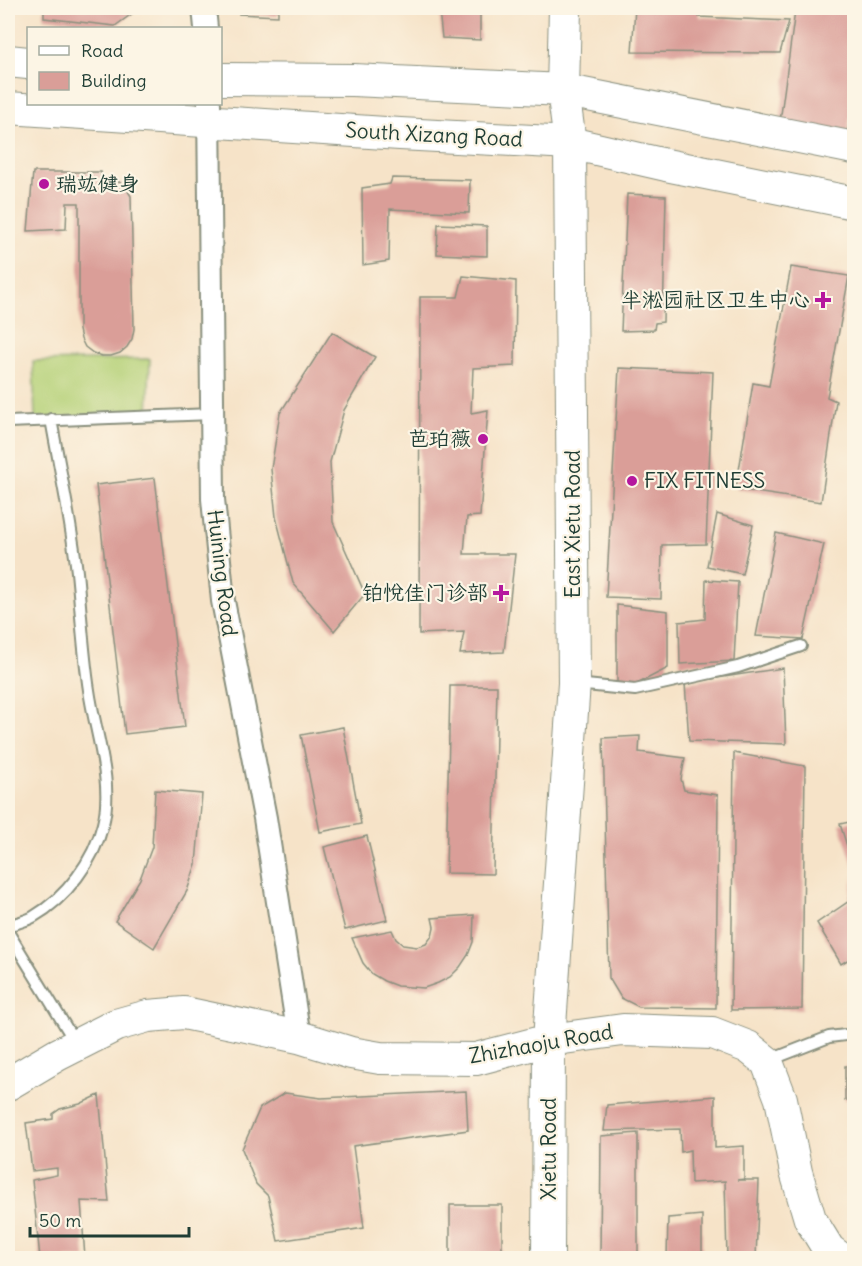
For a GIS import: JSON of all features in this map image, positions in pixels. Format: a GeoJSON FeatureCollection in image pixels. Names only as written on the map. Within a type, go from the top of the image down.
{"type":"FeatureCollection","features":[{"type":"Feature","properties":{"kind":"main road","name":"East Xietu Road"},"geometry":{"type":"LineString","coordinates":[[549,1040],[574,683],[570,143],[563,90],[565,8]]}},
{"type":"Feature","properties":{"kind":"main road"},"geometry":{"type":"LineString","coordinates":[[8,61],[27,63]]}},
{"type":"Feature","properties":{"kind":"main road"},"geometry":{"type":"LineString","coordinates":[[222,79],[354,80],[563,90],[855,148]]}},
{"type":"Feature","properties":{"kind":"main road","name":"South Xizang Road"},"geometry":{"type":"LineString","coordinates":[[8,108],[209,112],[570,143],[855,203]]}},
{"type":"Feature","properties":{"kind":"main road","name":"Zhizhaoju Road"},"geometry":{"type":"LineString","coordinates":[[8,1084],[116,1025],[148,1016],[184,1013],[299,1037],[351,1053],[380,1058],[476,1059],[549,1040],[623,1030],[712,1033],[748,1047],[767,1062]]}},
{"type":"Feature","properties":{"kind":"main road","name":"Xietu Road"},"geometry":{"type":"LineString","coordinates":[[548,1258],[549,1040]]}},
{"type":"Feature","properties":{"kind":"main road"},"geometry":{"type":"LineString","coordinates":[[767,1062],[781,1099],[796,1172],[810,1219],[829,1250],[840,1258]]}},
{"type":"Feature","properties":{"kind":"street"},"geometry":{"type":"LineString","coordinates":[[204,8],[206,27]]}},
{"type":"Feature","properties":{"kind":"street","name":"Huining Road"},"geometry":{"type":"LineString","coordinates":[[209,112],[213,499],[223,601],[265,818],[299,1037]]}},
{"type":"Feature","properties":{"kind":"lane"},"geometry":{"type":"LineString","coordinates":[[8,422],[212,414]]}},
{"type":"Feature","properties":{"kind":"lane"},"geometry":{"type":"LineString","coordinates":[[8,926],[32,918],[56,901],[80,872],[92,853],[107,800],[105,771],[88,689],[77,569],[51,419]]}},
{"type":"Feature","properties":{"kind":"lane"},"geometry":{"type":"LineString","coordinates":[[574,683],[635,690],[738,666],[801,646]]}},
{"type":"Feature","properties":{"kind":"lane"},"geometry":{"type":"LineString","coordinates":[[8,932],[77,1045]]}},
{"type":"Feature","properties":{"kind":"lane"},"geometry":{"type":"LineString","coordinates":[[767,1062],[829,1037],[855,1034]]}},
{"type":"Feature","properties":{"kind":"green space"},"geometry":{"type":"Polygon","coordinates":[[[150,359],[148,416],[35,420],[33,361],[150,359]]]}},
{"type":"Feature","properties":{"kind":"building"},"geometry":{"type":"Polygon","coordinates":[[[44,8],[137,8],[137,10],[115,26],[44,18],[44,8]]]}},
{"type":"Feature","properties":{"kind":"building"},"geometry":{"type":"Polygon","coordinates":[[[239,8],[278,8],[278,16],[239,14],[239,8]]]}},
{"type":"Feature","properties":{"kind":"building"},"geometry":{"type":"Polygon","coordinates":[[[433,8],[480,8],[480,40],[442,38],[439,10],[433,8]]]}},
{"type":"Feature","properties":{"kind":"building"},"geometry":{"type":"Polygon","coordinates":[[[635,8],[699,8],[699,17],[789,21],[780,53],[632,52],[635,8]]]}},
{"type":"Feature","properties":{"kind":"building"},"geometry":{"type":"Polygon","coordinates":[[[807,8],[854,8],[854,100],[847,134],[780,122],[795,11],[807,8]]]}},
{"type":"Feature","properties":{"kind":"building"},"geometry":{"type":"Polygon","coordinates":[[[33,172],[101,172],[101,179],[119,182],[131,196],[134,329],[132,339],[120,353],[102,356],[93,353],[85,347],[81,339],[79,330],[79,203],[67,203],[66,229],[28,231],[33,172]]]}},
{"type":"Feature","properties":{"kind":"building"},"geometry":{"type":"Polygon","coordinates":[[[392,178],[470,180],[469,213],[390,209],[389,261],[363,265],[362,188],[390,184],[392,178]]]}},
{"type":"Feature","properties":{"kind":"building"},"geometry":{"type":"Polygon","coordinates":[[[627,194],[666,196],[663,322],[655,323],[654,330],[621,331],[627,194]]]}},
{"type":"Feature","properties":{"kind":"building"},"geometry":{"type":"Polygon","coordinates":[[[438,224],[487,226],[487,256],[437,254],[438,224]]]}},
{"type":"Feature","properties":{"kind":"building"},"geometry":{"type":"Polygon","coordinates":[[[791,267],[849,276],[827,397],[836,401],[821,502],[736,489],[753,383],[769,386],[791,267]]]}},
{"type":"Feature","properties":{"kind":"building"},"geometry":{"type":"Polygon","coordinates":[[[463,276],[516,281],[515,366],[473,368],[471,413],[488,410],[480,516],[467,517],[464,554],[515,554],[504,652],[460,654],[464,632],[419,634],[420,297],[458,297],[463,276]]]}},
{"type":"Feature","properties":{"kind":"building"},"geometry":{"type":"Polygon","coordinates":[[[332,332],[375,357],[344,410],[330,462],[333,522],[365,594],[334,631],[293,583],[276,517],[271,469],[280,413],[332,332]]]}},
{"type":"Feature","properties":{"kind":"building"},"geometry":{"type":"Polygon","coordinates":[[[619,368],[713,372],[706,544],[662,545],[661,599],[606,597],[619,368]]]}},
{"type":"Feature","properties":{"kind":"building"},"geometry":{"type":"Polygon","coordinates":[[[155,478],[185,727],[125,734],[96,485],[155,478]]]}},
{"type":"Feature","properties":{"kind":"building"},"geometry":{"type":"Polygon","coordinates":[[[717,514],[753,525],[742,574],[707,566],[717,514]]]}},
{"type":"Feature","properties":{"kind":"building"},"geometry":{"type":"Polygon","coordinates":[[[776,533],[824,544],[803,639],[756,636],[776,533]]]}},
{"type":"Feature","properties":{"kind":"building"},"geometry":{"type":"Polygon","coordinates":[[[706,580],[738,582],[734,661],[680,664],[679,622],[705,619],[706,580]]]}},
{"type":"Feature","properties":{"kind":"building"},"geometry":{"type":"Polygon","coordinates":[[[617,605],[668,611],[668,668],[637,684],[617,683],[617,605]]]}},
{"type":"Feature","properties":{"kind":"building"},"geometry":{"type":"Polygon","coordinates":[[[783,668],[786,744],[689,741],[685,683],[783,668]]]}},
{"type":"Feature","properties":{"kind":"building"},"geometry":{"type":"Polygon","coordinates":[[[450,686],[497,686],[493,874],[446,873],[450,686]]]}},
{"type":"Feature","properties":{"kind":"building"},"geometry":{"type":"Polygon","coordinates":[[[343,727],[361,824],[320,832],[301,735],[343,727]]]}},
{"type":"Feature","properties":{"kind":"building"},"geometry":{"type":"Polygon","coordinates":[[[640,736],[639,752],[685,758],[681,779],[684,790],[718,795],[716,1008],[639,1007],[621,998],[609,978],[603,738],[640,736]]]}},
{"type":"Feature","properties":{"kind":"building"},"geometry":{"type":"Polygon","coordinates":[[[734,753],[805,766],[802,1009],[731,1010],[734,753]]]}},
{"type":"Feature","properties":{"kind":"building"},"geometry":{"type":"Polygon","coordinates":[[[155,790],[202,794],[196,864],[187,891],[154,948],[115,921],[140,879],[152,847],[155,790]]]}},
{"type":"Feature","properties":{"kind":"building"},"geometry":{"type":"Polygon","coordinates":[[[854,821],[854,868],[840,824],[854,821]]]}},
{"type":"Feature","properties":{"kind":"building"},"geometry":{"type":"Polygon","coordinates":[[[367,836],[387,920],[345,930],[324,847],[367,836]]]}},
{"type":"Feature","properties":{"kind":"building"},"geometry":{"type":"Polygon","coordinates":[[[853,877],[854,956],[841,964],[817,923],[849,901],[853,877]]]}},
{"type":"Feature","properties":{"kind":"building"},"geometry":{"type":"Polygon","coordinates":[[[474,915],[473,942],[460,967],[450,977],[424,988],[397,986],[372,974],[363,963],[352,938],[392,930],[396,939],[403,945],[417,947],[426,944],[432,936],[434,927],[432,918],[474,915]]]}},
{"type":"Feature","properties":{"kind":"building"},"geometry":{"type":"Polygon","coordinates":[[[845,1066],[854,1066],[854,1100],[845,1100],[845,1066]]]}},
{"type":"Feature","properties":{"kind":"building"},"geometry":{"type":"Polygon","coordinates":[[[466,1091],[468,1130],[353,1146],[364,1228],[278,1241],[268,1196],[256,1184],[242,1149],[260,1108],[285,1093],[321,1098],[466,1091]]]}},
{"type":"Feature","properties":{"kind":"building"},"geometry":{"type":"Polygon","coordinates":[[[99,1095],[109,1202],[81,1201],[85,1258],[40,1258],[32,1180],[57,1175],[57,1168],[32,1171],[26,1123],[53,1119],[53,1114],[60,1109],[80,1104],[99,1095]]]}},
{"type":"Feature","properties":{"kind":"building"},"geometry":{"type":"Polygon","coordinates":[[[715,1096],[715,1148],[744,1146],[744,1179],[737,1180],[759,1180],[756,1258],[727,1258],[725,1181],[691,1183],[690,1150],[681,1152],[680,1129],[604,1131],[607,1105],[715,1096]]]}},
{"type":"Feature","properties":{"kind":"building"},"geometry":{"type":"Polygon","coordinates":[[[638,1133],[638,1258],[600,1258],[601,1136],[638,1133]]]}},
{"type":"Feature","properties":{"kind":"building"},"geometry":{"type":"Polygon","coordinates":[[[450,1205],[502,1205],[502,1258],[450,1258],[450,1205]]]}},
{"type":"Feature","properties":{"kind":"building"},"geometry":{"type":"Polygon","coordinates":[[[702,1215],[702,1258],[667,1258],[668,1218],[702,1215]]]}},
{"type":"Feature","properties":{"kind":"place","name":"瑞竑健身"},"geometry":{"type":"Point","coordinates":[44,184]}},
{"type":"Feature","properties":{"kind":"place","name":"半淞园社区卫生中心"},"geometry":{"type":"Point","coordinates":[823,300]}},
{"type":"Feature","properties":{"kind":"place","name":"芭珀薇"},"geometry":{"type":"Point","coordinates":[483,439]}},
{"type":"Feature","properties":{"kind":"place","name":"FIX FITNESS"},"geometry":{"type":"Point","coordinates":[632,481]}},
{"type":"Feature","properties":{"kind":"place","name":"铂悦佳门诊部"},"geometry":{"type":"Point","coordinates":[501,593]}}]}
